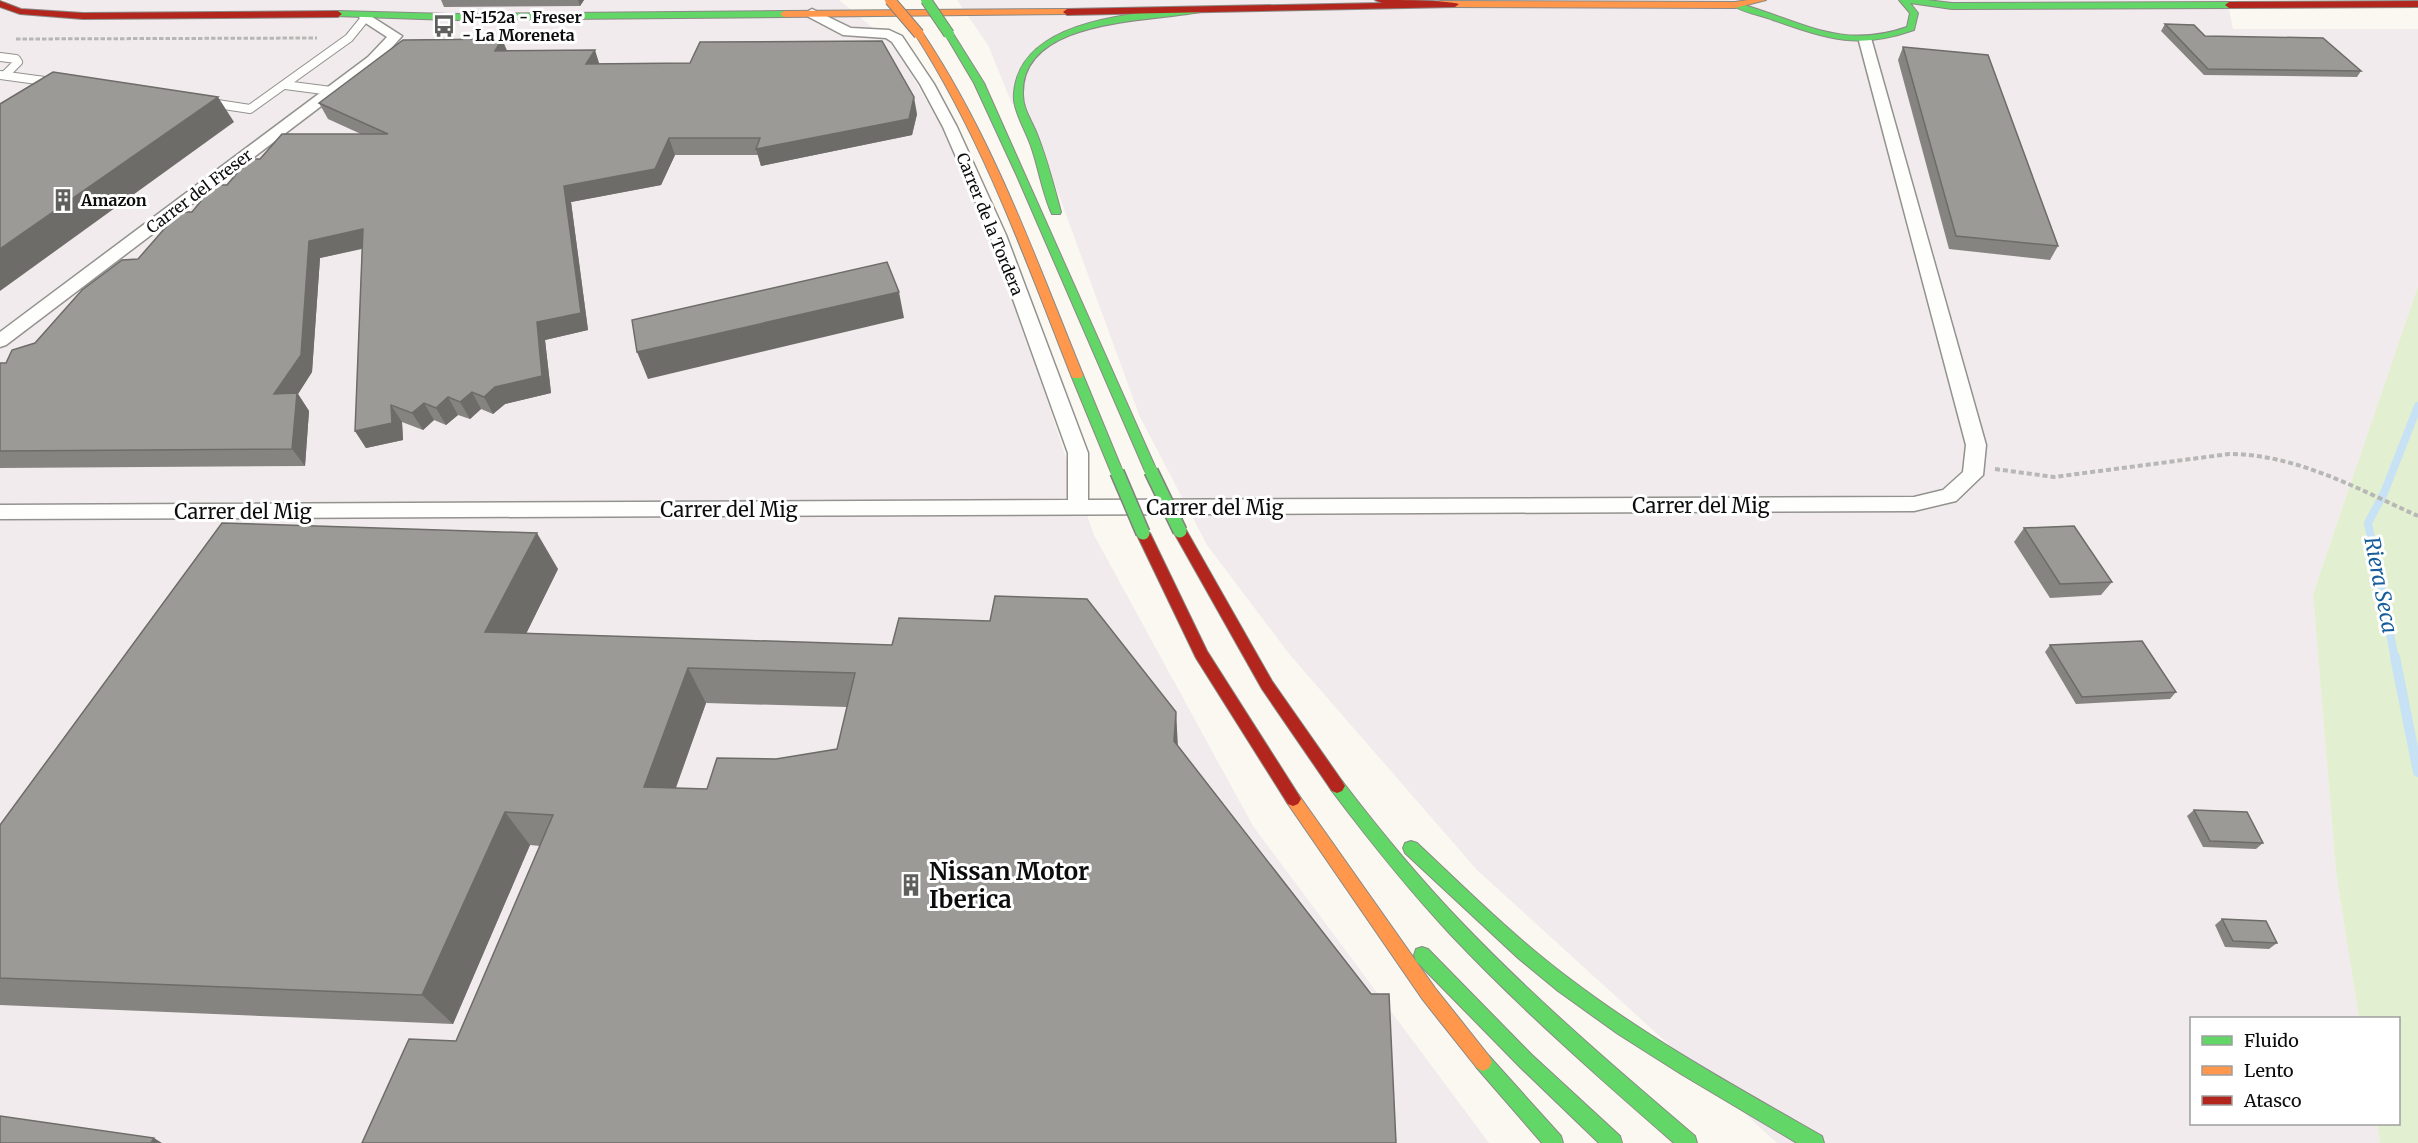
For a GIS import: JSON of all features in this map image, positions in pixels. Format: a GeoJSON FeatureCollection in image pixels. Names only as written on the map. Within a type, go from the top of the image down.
{"type":"FeatureCollection","features":[{"type":"Feature","properties":{"kind":"main road"},"geometry":{"type":"LineString","coordinates":[[890,0],[919,34],[943,68],[978,133],[1143,534],[1178,612],[1224,694],[1429,994],[1466,1042],[1554,1143]]}},
{"type":"Feature","properties":{"kind":"main road"},"geometry":{"type":"LineString","coordinates":[[926,0],[949,34],[995,117],[1151,471],[1180,531],[1235,636],[1309,749],[1374,834],[1446,918],[1588,1055],[1688,1143]]}},
{"type":"Feature","properties":{"kind":"main road"},"geometry":{"type":"LineString","coordinates":[[1379,0],[1455,4]]}},
{"type":"Feature","properties":{"kind":"main road"},"geometry":{"type":"LineString","coordinates":[[12,24],[288,21],[366,17],[1197,10],[1455,4],[1735,5],[1762,0]]}},
{"type":"Feature","properties":{"kind":"main road"},"geometry":{"type":"LineString","coordinates":[[1773,0],[1777,10],[1787,20]]}},
{"type":"Feature","properties":{"kind":"main road"},"geometry":{"type":"LineString","coordinates":[[1903,0],[1915,18]]}},
{"type":"Feature","properties":{"kind":"main road"},"geometry":{"type":"LineString","coordinates":[[1909,0],[1952,6],[2276,2],[2418,4]]}},
{"type":"Feature","properties":{"kind":"main road"},"geometry":{"type":"LineString","coordinates":[[0,4],[20,11],[83,16],[272,13],[366,17]]}},
{"type":"Feature","properties":{"kind":"main road"},"geometry":{"type":"LineString","coordinates":[[1735,5],[1787,20],[1806,30],[1830,37],[1866,41],[1898,36],[1911,28],[1915,18]]}},
{"type":"Feature","properties":{"kind":"main road"},"geometry":{"type":"LineString","coordinates":[[1915,18],[1952,6]]}},
{"type":"Feature","properties":{"kind":"main road"},"geometry":{"type":"LineString","coordinates":[[1087,326],[1046,172],[1018,95],[1018,72],[1024,62],[1041,45],[1070,31],[1197,10]]}},
{"type":"Feature","properties":{"kind":"main road"},"geometry":{"type":"LineString","coordinates":[[1309,749],[1377,815]]}},
{"type":"Feature","properties":{"kind":"main road"},"geometry":{"type":"LineString","coordinates":[[1311,823],[1412,944],[1496,1031],[1612,1143]]}},
{"type":"Feature","properties":{"kind":"main road"},"geometry":{"type":"LineString","coordinates":[[1403,840],[1488,923],[1542,968],[1689,1070],[1815,1143]]}},
{"type":"Feature","properties":{"kind":"street"},"geometry":{"type":"LineString","coordinates":[[2073,5],[2114,0]]}},
{"type":"Feature","properties":{"kind":"street","name":"Carrer de la Tordera"},"geometry":{"type":"LineString","coordinates":[[812,13],[848,32],[889,34],[897,39],[927,84],[950,127],[998,235],[1078,453],[1078,508]]}},
{"type":"Feature","properties":{"kind":"street","name":"Carrer del Freser"},"geometry":{"type":"LineString","coordinates":[[0,341],[373,60],[395,36],[366,17]]}},
{"type":"Feature","properties":{"kind":"street"},"geometry":{"type":"LineString","coordinates":[[1866,41],[1976,445],[1974,464]]}},
{"type":"Feature","properties":{"kind":"street","name":"Carrer del Mig"},"geometry":{"type":"LineString","coordinates":[[0,512],[1914,504],[1949,496],[1973,475],[1974,464]]}},
{"type":"Feature","properties":{"kind":"lane"},"geometry":{"type":"LineString","coordinates":[[204,102],[250,109],[349,38],[366,17]]}},
{"type":"Feature","properties":{"kind":"lane"},"geometry":{"type":"LineString","coordinates":[[0,57],[16,59],[18,62],[3,75]]}},
{"type":"Feature","properties":{"kind":"lane"},"geometry":{"type":"LineString","coordinates":[[3,75],[64,83]]}},
{"type":"Feature","properties":{"kind":"lane"},"geometry":{"type":"LineString","coordinates":[[285,85],[331,91]]}},
{"type":"Feature","properties":{"kind":"path"},"geometry":{"type":"LineString","coordinates":[[12,39],[349,38]]}},
{"type":"Feature","properties":{"kind":"path"},"geometry":{"type":"LineString","coordinates":[[1974,464],[2008,472],[2054,477],[2140,464],[2253,454],[2327,475],[2418,516]]}},
{"type":"Feature","properties":{"kind":"shaded area"},"geometry":{"type":"Polygon","coordinates":[[[6,0],[839,0],[896,47],[947,137],[1008,278],[1064,452],[1094,535],[1253,826],[1489,1143],[0,1143],[0,5],[6,0]]]}},
{"type":"Feature","properties":{"kind":"shaded area"},"geometry":{"type":"Polygon","coordinates":[[[957,0],[2227,0],[2233,29],[2418,29],[2418,286],[2313,594],[2336,872],[2359,1017],[2190,1017],[2190,1125],[2377,1125],[2380,1143],[1777,1143],[1477,870],[1290,655],[1207,545],[1140,417],[1026,105],[1012,104],[988,45],[957,0]]]}},
{"type":"Feature","properties":{"kind":"green space"},"geometry":{"type":"Polygon","coordinates":[[[2418,286],[2418,1143],[2380,1143],[2377,1125],[2400,1125],[2400,1017],[2359,1017],[2336,872],[2313,594],[2418,286]]]}},
{"type":"Feature","properties":{"kind":"building"},"geometry":{"type":"Polygon","coordinates":[[[2165,24],[2194,25],[2205,36],[2323,38],[2361,71],[2208,69],[2165,24]]]}},
{"type":"Feature","properties":{"kind":"building"},"geometry":{"type":"Polygon","coordinates":[[[502,39],[495,51],[595,50],[586,64],[690,63],[700,42],[882,41],[914,97],[909,119],[756,149],[760,138],[669,138],[655,169],[564,186],[581,313],[537,322],[542,376],[495,387],[484,397],[472,392],[460,402],[448,397],[436,408],[424,403],[412,413],[391,405],[392,423],[355,431],[363,229],[309,241],[301,355],[274,394],[297,393],[292,449],[0,451],[0,363],[6,363],[12,350],[35,343],[82,290],[122,260],[138,259],[179,212],[192,212],[214,185],[227,185],[249,159],[260,159],[282,134],[388,134],[319,103],[403,40],[502,39]]]}},
{"type":"Feature","properties":{"kind":"building"},"geometry":{"type":"Polygon","coordinates":[[[1903,47],[1988,55],[2058,246],[1956,236],[1903,47]]]}},
{"type":"Feature","properties":{"kind":"building","name":"Amazon"},"geometry":{"type":"Polygon","coordinates":[[[53,72],[218,97],[0,249],[0,104],[53,72]]]}},
{"type":"Feature","properties":{"kind":"building"},"geometry":{"type":"Polygon","coordinates":[[[887,262],[899,292],[637,352],[632,320],[887,262]]]}},
{"type":"Feature","properties":{"kind":"building","name":"Nissan Motor Iberica"},"geometry":{"type":"Polygon","coordinates":[[[222,523],[537,533],[485,632],[892,645],[899,618],[990,621],[995,596],[1087,599],[1176,712],[1174,741],[1371,994],[1389,994],[1396,1143],[362,1143],[409,1039],[456,1041],[553,815],[505,812],[422,995],[0,978],[0,825],[222,523]],[[688,668],[644,787],[707,789],[717,758],[776,759],[837,749],[855,673],[688,668]]]}},
{"type":"Feature","properties":{"kind":"building"},"geometry":{"type":"Polygon","coordinates":[[[2074,526],[2112,582],[2060,584],[2024,528],[2074,526]]]}},
{"type":"Feature","properties":{"kind":"building"},"geometry":{"type":"Polygon","coordinates":[[[2142,641],[2176,692],[2082,697],[2050,645],[2142,641]]]}},
{"type":"Feature","properties":{"kind":"building"},"geometry":{"type":"Polygon","coordinates":[[[2194,810],[2247,812],[2263,843],[2210,841],[2194,810]]]}},
{"type":"Feature","properties":{"kind":"building"},"geometry":{"type":"Polygon","coordinates":[[[2222,919],[2266,921],[2277,943],[2233,941],[2222,919]]]}},
{"type":"Feature","properties":{"kind":"building"},"geometry":{"type":"Polygon","coordinates":[[[0,1116],[154,1138],[151,1143],[0,1143],[0,1116]]]}},
{"type":"Feature","properties":{"kind":"waterway","name":"Riera Seca"},"geometry":{"type":"LineString","coordinates":[[2395,659],[2368,523],[2384,493],[2418,406]]}},
{"type":"Feature","properties":{"kind":"waterway","name":"Riera Seca"},"geometry":{"type":"LineString","coordinates":[[2395,657],[2418,772]]}},
{"type":"Feature","properties":{"kind":"traffic: fast"},"geometry":{"type":"LineString","coordinates":[[926,0],[949,34]]}},
{"type":"Feature","properties":{"kind":"traffic: fast"},"geometry":{"type":"LineString","coordinates":[[1738,6],[1824,34],[1865,39],[1887,36],[1911,28],[1914,13],[1903,0]]}},
{"type":"Feature","properties":{"kind":"traffic: fast"},"geometry":{"type":"LineString","coordinates":[[1909,0],[1952,6],[2229,5]]}},
{"type":"Feature","properties":{"kind":"traffic: fast"},"geometry":{"type":"LineString","coordinates":[[1056,212],[1039,153],[1019,99],[1023,69],[1038,50],[1060,36],[1087,26],[1147,15],[1197,10]]}},
{"type":"Feature","properties":{"kind":"traffic: fast"},"geometry":{"type":"LineString","coordinates":[[338,14],[450,17],[784,14]]}},
{"type":"Feature","properties":{"kind":"traffic: fast"},"geometry":{"type":"LineString","coordinates":[[949,34],[979,83],[1022,176],[1151,471]]}},
{"type":"Feature","properties":{"kind":"traffic: fast"},"geometry":{"type":"LineString","coordinates":[[1077,375],[1117,472]]}},
{"type":"Feature","properties":{"kind":"traffic: fast"},"geometry":{"type":"LineString","coordinates":[[1151,471],[1180,531]]}},
{"type":"Feature","properties":{"kind":"traffic: fast"},"geometry":{"type":"LineString","coordinates":[[1117,472],[1143,533]]}},
{"type":"Feature","properties":{"kind":"traffic: fast"},"geometry":{"type":"LineString","coordinates":[[1337,786],[1404,870],[1501,975],[1688,1143]]}},
{"type":"Feature","properties":{"kind":"traffic: fast"},"geometry":{"type":"LineString","coordinates":[[1411,848],[1524,952],[1594,1007],[1687,1068],[1815,1143]]}},
{"type":"Feature","properties":{"kind":"traffic: fast"},"geometry":{"type":"LineString","coordinates":[[1422,955],[1526,1061],[1613,1143]]}},
{"type":"Feature","properties":{"kind":"traffic: fast"},"geometry":{"type":"LineString","coordinates":[[1483,1062],[1554,1143]]}},
{"type":"Feature","properties":{"kind":"traffic: slow"},"geometry":{"type":"LineString","coordinates":[[890,0],[919,34]]}},
{"type":"Feature","properties":{"kind":"traffic: slow"},"geometry":{"type":"LineString","coordinates":[[1440,4],[1735,5],[1762,0]]}},
{"type":"Feature","properties":{"kind":"traffic: slow"},"geometry":{"type":"LineString","coordinates":[[784,14],[1067,12]]}},
{"type":"Feature","properties":{"kind":"traffic: slow"},"geometry":{"type":"LineString","coordinates":[[919,34],[944,73],[988,156],[1077,375]]}},
{"type":"Feature","properties":{"kind":"traffic: slow"},"geometry":{"type":"LineString","coordinates":[[1293,799],[1429,994],[1483,1062]]}},
{"type":"Feature","properties":{"kind":"traffic: jam"},"geometry":{"type":"LineString","coordinates":[[1379,0],[1455,4]]}},
{"type":"Feature","properties":{"kind":"traffic: jam"},"geometry":{"type":"LineString","coordinates":[[0,4],[20,11],[83,16],[338,14]]}},
{"type":"Feature","properties":{"kind":"traffic: jam"},"geometry":{"type":"LineString","coordinates":[[1067,12],[1440,4]]}},
{"type":"Feature","properties":{"kind":"traffic: jam"},"geometry":{"type":"LineString","coordinates":[[2229,5],[2418,4]]}},
{"type":"Feature","properties":{"kind":"traffic: jam"},"geometry":{"type":"LineString","coordinates":[[1180,531],[1267,685],[1337,786]]}},
{"type":"Feature","properties":{"kind":"traffic: jam"},"geometry":{"type":"LineString","coordinates":[[1143,533],[1201,654],[1293,799]]}},
{"type":"Feature","properties":{"kind":"place","name":"N-152a - Freser - La Moreneta"},"geometry":{"type":"Point","coordinates":[444,26]}},
{"type":"Feature","properties":{"kind":"place","name":"Amazon"},"geometry":{"type":"Point","coordinates":[63,200]}},
{"type":"Feature","properties":{"kind":"place","name":"Nissan Motor Iberica"},"geometry":{"type":"Point","coordinates":[911,885]}}]}
